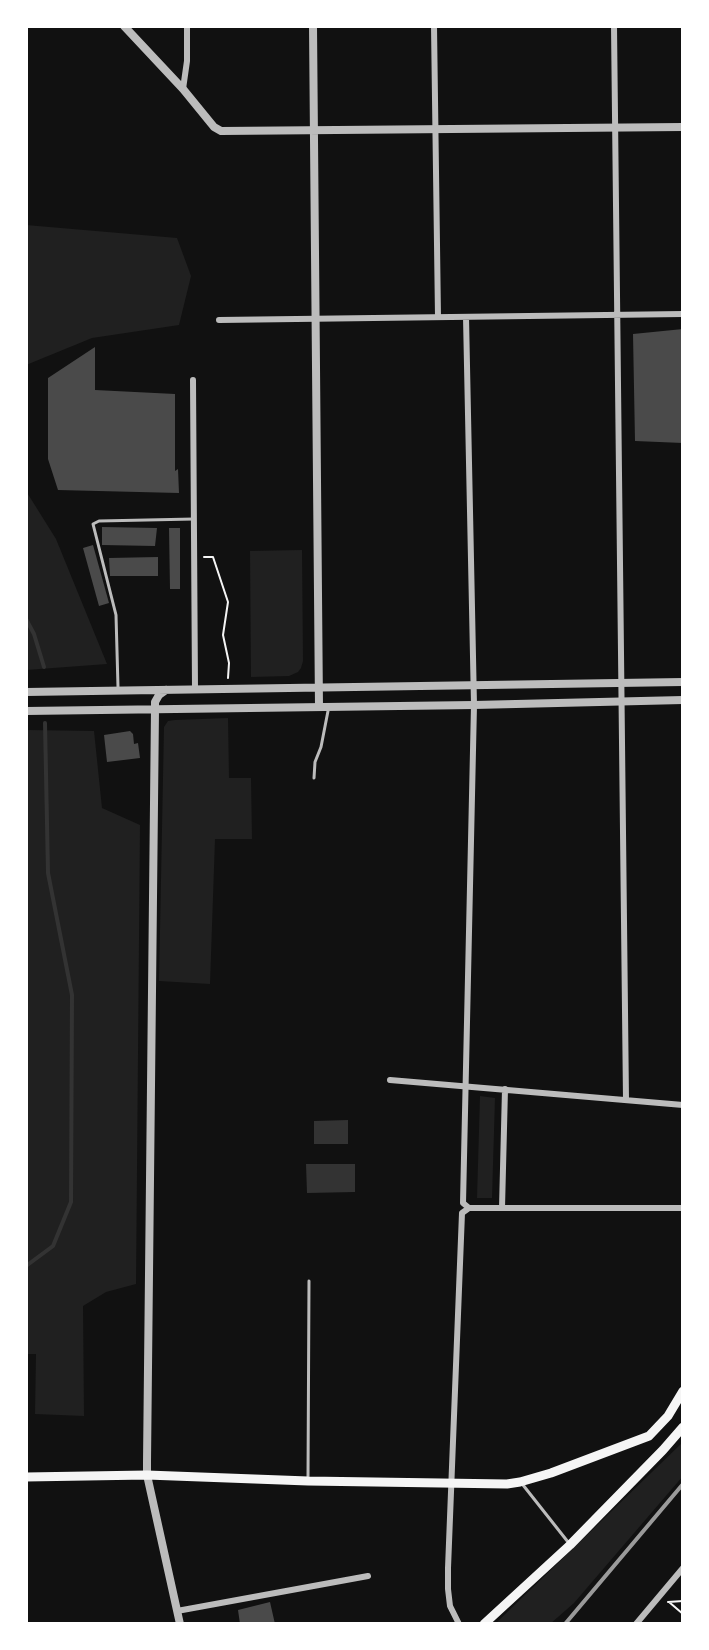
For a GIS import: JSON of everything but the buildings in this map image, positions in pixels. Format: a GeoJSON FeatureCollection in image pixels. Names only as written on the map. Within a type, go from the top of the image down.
{"type":"FeatureCollection","features":[{"type":"Feature","properties":{"kind":"main road"},"geometry":{"type":"LineString","coordinates":[[26,1477],[147,1475],[507,1484],[551,1473],[649,1436],[668,1416],[683,1391]]}},
{"type":"Feature","properties":{"kind":"main road"},"geometry":{"type":"LineString","coordinates":[[484,1624],[570,1545],[683,1427]]}},
{"type":"Feature","properties":{"kind":"main road"},"geometry":{"type":"LineString","coordinates":[[663,1450],[683,1433]]}},
{"type":"Feature","properties":{"kind":"street"},"geometry":{"type":"LineString","coordinates":[[124,26],[214,127],[221,131],[683,127]]}},
{"type":"Feature","properties":{"kind":"street"},"geometry":{"type":"LineString","coordinates":[[183,89],[187,26]]}},
{"type":"Feature","properties":{"kind":"street"},"geometry":{"type":"LineString","coordinates":[[313,26],[319,707]]}},
{"type":"Feature","properties":{"kind":"street"},"geometry":{"type":"LineString","coordinates":[[434,26],[438,317]]}},
{"type":"Feature","properties":{"kind":"street"},"geometry":{"type":"LineString","coordinates":[[614,26],[626,1100]]}},
{"type":"Feature","properties":{"kind":"street"},"geometry":{"type":"LineString","coordinates":[[219,320],[683,314]]}},
{"type":"Feature","properties":{"kind":"street"},"geometry":{"type":"LineString","coordinates":[[466,317],[474,705],[463,1203],[469,1208]]}},
{"type":"Feature","properties":{"kind":"street"},"geometry":{"type":"LineString","coordinates":[[185,709],[195,697],[193,380]]}},
{"type":"Feature","properties":{"kind":"street"},"geometry":{"type":"LineString","coordinates":[[26,692],[683,682]]}},
{"type":"Feature","properties":{"kind":"street"},"geometry":{"type":"LineString","coordinates":[[166,690],[155,702],[147,1475],[180,1624]]}},
{"type":"Feature","properties":{"kind":"street"},"geometry":{"type":"LineString","coordinates":[[26,711],[683,700]]}},
{"type":"Feature","properties":{"kind":"street"},"geometry":{"type":"LineString","coordinates":[[390,1080],[683,1105]]}},
{"type":"Feature","properties":{"kind":"street"},"geometry":{"type":"LineString","coordinates":[[502,1208],[505,1089]]}},
{"type":"Feature","properties":{"kind":"street"},"geometry":{"type":"LineString","coordinates":[[459,1624],[450,1606],[448,1589],[462,1213],[469,1208],[683,1208]]}},
{"type":"Feature","properties":{"kind":"street"},"geometry":{"type":"LineString","coordinates":[[636,1624],[683,1568]]}},
{"type":"Feature","properties":{"kind":"street"},"geometry":{"type":"LineString","coordinates":[[177,1611],[368,1576]]}},
{"type":"Feature","properties":{"kind":"lane"},"geometry":{"type":"LineString","coordinates":[[118,690],[116,615],[93,524],[99,521],[194,519]]}},
{"type":"Feature","properties":{"kind":"lane"},"geometry":{"type":"LineString","coordinates":[[314,778],[329,707]]}},
{"type":"Feature","properties":{"kind":"lane"},"geometry":{"type":"LineString","coordinates":[[308,1481],[309,1281]]}},
{"type":"Feature","properties":{"kind":"lane"},"geometry":{"type":"LineString","coordinates":[[520,1482],[570,1545]]}},
{"type":"Feature","properties":{"kind":"path"},"geometry":{"type":"LineString","coordinates":[[194,557],[213,557],[226,595],[223,635],[229,670],[227,689]]}},
{"type":"Feature","properties":{"kind":"path"},"geometry":{"type":"LineString","coordinates":[[683,1601],[668,1602],[683,1614]]}},
{"type":"Feature","properties":{"kind":"shaded area"},"geometry":{"type":"Polygon","coordinates":[[[26,225],[177,238],[191,276],[179,325],[92,338],[26,365],[26,225]]]}},
{"type":"Feature","properties":{"kind":"shaded area"},"geometry":{"type":"Polygon","coordinates":[[[26,491],[56,539],[107,664],[26,670],[26,491]]]}},
{"type":"Feature","properties":{"kind":"shaded area"},"geometry":{"type":"Polygon","coordinates":[[[302,550],[301,668],[289,676],[251,677],[250,551],[302,550]]]}},
{"type":"Feature","properties":{"kind":"shaded area"},"geometry":{"type":"Polygon","coordinates":[[[228,718],[229,778],[251,778],[252,839],[215,839],[210,984],[159,981],[164,727],[168,721],[175,720],[228,718]]]}},
{"type":"Feature","properties":{"kind":"shaded area"},"geometry":{"type":"Polygon","coordinates":[[[26,730],[94,731],[102,808],[140,825],[136,1284],[106,1292],[83,1306],[84,1416],[35,1414],[36,1354],[26,1354],[26,730]]]}},
{"type":"Feature","properties":{"kind":"shaded area"},"geometry":{"type":"Polygon","coordinates":[[[480,1096],[495,1098],[492,1198],[477,1198],[480,1096]]]}},
{"type":"Feature","properties":{"kind":"shaded area"},"geometry":{"type":"Polygon","coordinates":[[[348,1120],[348,1144],[314,1144],[314,1121],[348,1120]]]}},
{"type":"Feature","properties":{"kind":"shaded area"},"geometry":{"type":"Polygon","coordinates":[[[306,1164],[355,1164],[355,1192],[307,1193],[306,1164]]]}},
{"type":"Feature","properties":{"kind":"shaded area"},"geometry":{"type":"Polygon","coordinates":[[[683,1442],[683,1476],[574,1603],[550,1624],[495,1624],[683,1442]]]}},
{"type":"Feature","properties":{"kind":"waterway"},"geometry":{"type":"LineString","coordinates":[[26,619],[44,667]]}},
{"type":"Feature","properties":{"kind":"waterway"},"geometry":{"type":"LineString","coordinates":[[26,1266],[53,1246],[71,1202],[72,995],[48,873],[45,723]]}},
{"type":"Feature","properties":{"kind":"railway"},"geometry":{"type":"LineString","coordinates":[[565,1624],[683,1484]]}}]}
